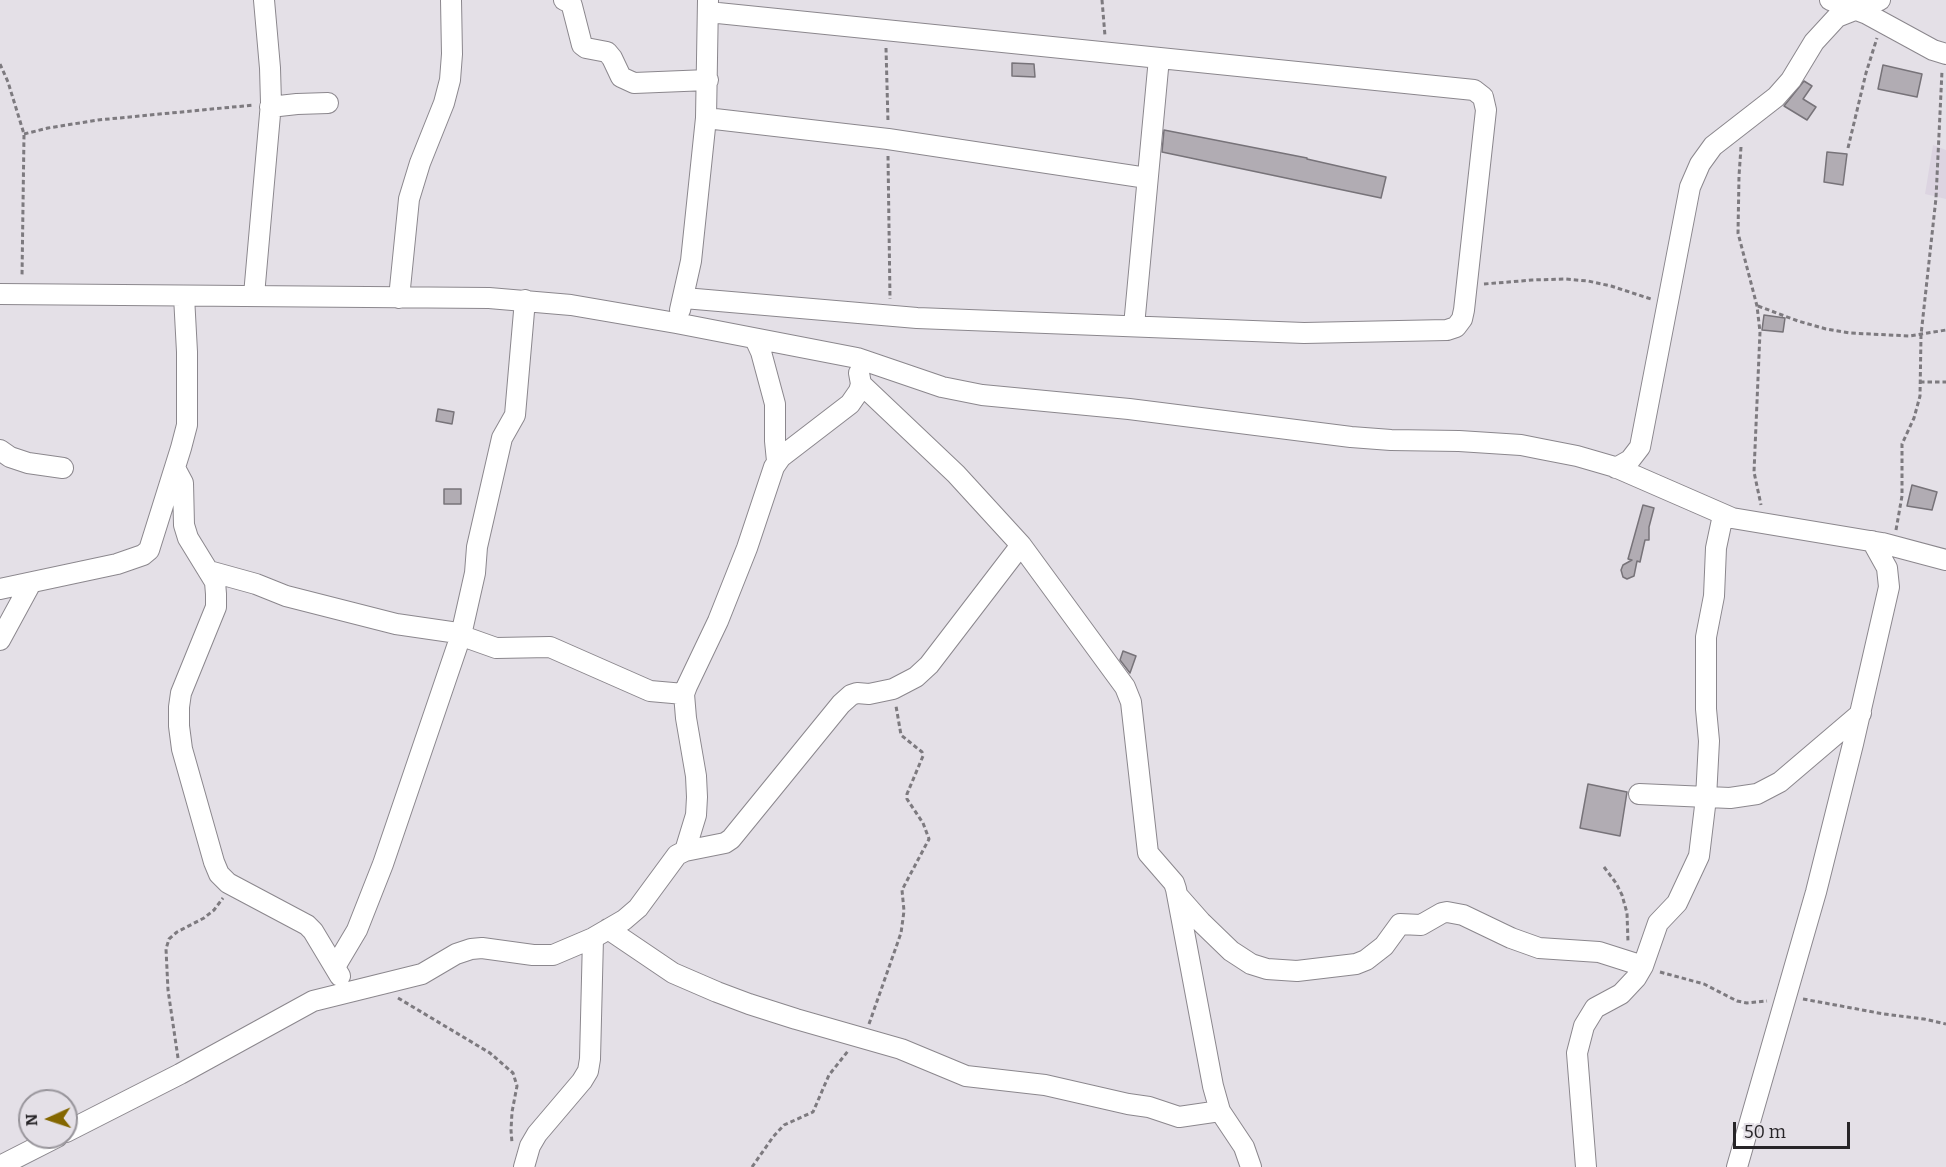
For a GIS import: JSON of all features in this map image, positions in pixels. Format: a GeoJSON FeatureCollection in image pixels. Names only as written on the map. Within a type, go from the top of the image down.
{"type":"FeatureCollection","features":[{"type":"Feature","properties":{"kind":"street"},"geometry":{"type":"LineString","coordinates":[[254,295],[271,105],[264,0]]}},
{"type":"Feature","properties":{"kind":"street"},"geometry":{"type":"LineString","coordinates":[[399,298],[409,199],[420,163],[444,103],[450,80],[451,0]]}},
{"type":"Feature","properties":{"kind":"street"},"geometry":{"type":"LineString","coordinates":[[564,0],[571,3],[582,45],[586,48],[607,52],[621,77],[634,83],[708,80]]}},
{"type":"Feature","properties":{"kind":"street"},"geometry":{"type":"LineString","coordinates":[[1830,0],[1883,22],[1944,54]]}},
{"type":"Feature","properties":{"kind":"street"},"geometry":{"type":"LineString","coordinates":[[1617,468],[1630,460],[1640,447],[1690,187],[1700,164],[1713,146],[1776,97],[1791,80],[1824,30],[1837,17],[1880,0]]}},
{"type":"Feature","properties":{"kind":"street"},"geometry":{"type":"LineString","coordinates":[[676,323],[684,298],[706,118],[708,6],[885,30],[1474,90],[1485,102],[1486,110],[1462,320],[1456,327],[1447,330],[1304,333],[891,316],[684,298]]}},
{"type":"Feature","properties":{"kind":"street"},"geometry":{"type":"LineString","coordinates":[[1134,326],[1159,58]]}},
{"type":"Feature","properties":{"kind":"street"},"geometry":{"type":"LineString","coordinates":[[271,105],[328,103]]}},
{"type":"Feature","properties":{"kind":"street"},"geometry":{"type":"LineString","coordinates":[[706,118],[888,139],[1147,178]]}},
{"type":"Feature","properties":{"kind":"street"},"geometry":{"type":"LineString","coordinates":[[7,295],[489,298],[571,305],[857,358],[942,387],[982,395],[1130,409],[1351,437],[1521,446],[1577,456],[1617,468],[1732,519],[1872,542],[1946,560]]}},
{"type":"Feature","properties":{"kind":"street"},"geometry":{"type":"LineString","coordinates":[[0,589],[117,564],[143,555],[149,550],[187,425],[184,296]]}},
{"type":"Feature","properties":{"kind":"street"},"geometry":{"type":"LineString","coordinates":[[335,967],[357,930],[383,864],[461,635],[475,573],[477,547],[502,438],[515,415],[525,300]]}},
{"type":"Feature","properties":{"kind":"street"},"geometry":{"type":"LineString","coordinates":[[755,339],[761,352],[775,404],[777,461]]}},
{"type":"Feature","properties":{"kind":"street"},"geometry":{"type":"LineString","coordinates":[[684,850],[696,815],[697,797],[684,694],[718,621],[747,548],[770,475],[777,461],[850,404],[861,384],[857,358]]}},
{"type":"Feature","properties":{"kind":"street"},"geometry":{"type":"LineString","coordinates":[[861,384],[956,474],[1021,545],[1078,621],[1129,695],[1148,854],[1174,884],[1178,896],[1208,1062],[1220,1111],[1244,1147],[1251,1167]]}},
{"type":"Feature","properties":{"kind":"street"},"geometry":{"type":"LineString","coordinates":[[0,450],[10,458],[63,468]]}},
{"type":"Feature","properties":{"kind":"street"},"geometry":{"type":"LineString","coordinates":[[175,468],[183,483],[183,515],[186,531],[215,582],[216,607],[181,693],[179,707],[182,749],[214,862],[219,874],[228,883],[307,925],[350,991]]}},
{"type":"Feature","properties":{"kind":"street"},"geometry":{"type":"LineString","coordinates":[[1586,1167],[1578,1073],[1579,1042],[1590,1014],[1595,1008],[1621,994],[1636,978],[1634,963],[1658,923],[1677,903],[1700,856],[1709,741],[1706,709],[1706,637],[1714,596],[1716,548],[1723,515]]}},
{"type":"Feature","properties":{"kind":"street"},"geometry":{"type":"LineString","coordinates":[[1737,1167],[1816,892],[1890,586],[1887,568],[1872,542]]}},
{"type":"Feature","properties":{"kind":"street"},"geometry":{"type":"LineString","coordinates":[[78,1126],[180,1074],[313,1001],[422,974],[456,954],[471,949],[482,948],[533,955],[553,955],[624,920],[638,908],[677,855],[684,850],[725,843],[731,839],[841,704],[851,695],[893,689],[916,677],[929,665],[1021,545]]}},
{"type":"Feature","properties":{"kind":"street"},"geometry":{"type":"LineString","coordinates":[[209,571],[256,584],[286,596],[396,624],[451,632],[496,648],[550,647],[650,691],[684,694]]}},
{"type":"Feature","properties":{"kind":"street"},"geometry":{"type":"LineString","coordinates":[[0,640],[31,583]]}},
{"type":"Feature","properties":{"kind":"street"},"geometry":{"type":"LineString","coordinates":[[1639,794],[1730,798],[1757,794],[1780,782],[1861,713]]}},
{"type":"Feature","properties":{"kind":"street"},"geometry":{"type":"LineString","coordinates":[[1178,896],[1231,951],[1251,964],[1267,969],[1297,970],[1356,964],[1366,960],[1384,946],[1400,924],[1421,925],[1446,912],[1463,915],[1511,938],[1539,948],[1587,950],[1634,963]]}},
{"type":"Feature","properties":{"kind":"street"},"geometry":{"type":"LineString","coordinates":[[601,933],[673,973],[749,1004],[861,1039],[902,1049],[966,1076],[1045,1084],[1149,1107],[1184,1118],[1220,1111]]}},
{"type":"Feature","properties":{"kind":"street"},"geometry":{"type":"LineString","coordinates":[[519,1159],[588,1071],[601,933]]}},
{"type":"Feature","properties":{"kind":"street"},"geometry":{"type":"LineString","coordinates":[[0,1166],[33,1149]]}},
{"type":"Feature","properties":{"kind":"path"},"geometry":{"type":"LineString","coordinates":[[1102,0],[1106,52]]}},
{"type":"Feature","properties":{"kind":"path"},"geometry":{"type":"LineString","coordinates":[[1848,148],[1866,73],[1883,22]]}},
{"type":"Feature","properties":{"kind":"path"},"geometry":{"type":"LineString","coordinates":[[885,30],[891,316]]}},
{"type":"Feature","properties":{"kind":"path"},"geometry":{"type":"LineString","coordinates":[[1892,546],[1902,496],[1902,444],[1919,405],[1922,335],[1936,198],[1944,54]]}},
{"type":"Feature","properties":{"kind":"path"},"geometry":{"type":"LineString","coordinates":[[0,64],[24,134],[7,295]]}},
{"type":"Feature","properties":{"kind":"path"},"geometry":{"type":"LineString","coordinates":[[24,134],[98,120],[271,105]]}},
{"type":"Feature","properties":{"kind":"path"},"geometry":{"type":"LineString","coordinates":[[1743,123],[1738,233],[1757,306],[1760,348],[1754,472],[1765,524]]}},
{"type":"Feature","properties":{"kind":"path"},"geometry":{"type":"LineString","coordinates":[[1467,287],[1532,279],[1565,279],[1611,286],[1667,304]]}},
{"type":"Feature","properties":{"kind":"path"},"geometry":{"type":"LineString","coordinates":[[1757,306],[1826,329],[1871,335],[1922,335],[1946,330]]}},
{"type":"Feature","properties":{"kind":"path"},"geometry":{"type":"LineString","coordinates":[[1920,382],[1946,382]]}},
{"type":"Feature","properties":{"kind":"path"},"geometry":{"type":"LineString","coordinates":[[752,1167],[784,1125],[813,1112],[828,1075],[861,1039],[901,933],[904,911],[902,890],[929,839],[923,823],[907,800],[907,794],[923,756],[922,752],[901,735],[893,689]]}},
{"type":"Feature","properties":{"kind":"path"},"geometry":{"type":"LineString","coordinates":[[1604,867],[1616,883],[1627,913],[1634,963],[1704,984],[1737,1001],[1755,1003],[1785,998],[1804,999],[1946,1024]]}},
{"type":"Feature","properties":{"kind":"path"},"geometry":{"type":"LineString","coordinates":[[180,1074],[168,990],[166,949],[169,939],[177,932],[194,925],[214,910],[223,898],[228,883]]}},
{"type":"Feature","properties":{"kind":"path"},"geometry":{"type":"LineString","coordinates":[[375,986],[457,1032],[490,1053],[513,1073],[517,1086],[511,1130],[519,1159]]}},
{"type":"Feature","properties":{"kind":"shaded area"},"geometry":{"type":"Polygon","coordinates":[[[1933,145],[1946,150],[1946,199],[1925,194],[1933,145]]]}},
{"type":"Feature","properties":{"kind":"building"},"geometry":{"type":"Polygon","coordinates":[[[1012,63],[1034,64],[1035,77],[1012,76],[1012,63]]]}},
{"type":"Feature","properties":{"kind":"building"},"geometry":{"type":"Polygon","coordinates":[[[1883,65],[1922,74],[1917,97],[1878,89],[1883,65]]]}},
{"type":"Feature","properties":{"kind":"building"},"geometry":{"type":"Polygon","coordinates":[[[1804,81],[1812,86],[1803,99],[1816,107],[1807,120],[1784,106],[1804,81]]]}},
{"type":"Feature","properties":{"kind":"building"},"geometry":{"type":"Polygon","coordinates":[[[1164,130],[1307,158],[1386,177],[1381,198],[1162,152],[1164,130]]]}},
{"type":"Feature","properties":{"kind":"building"},"geometry":{"type":"Polygon","coordinates":[[[1827,152],[1847,154],[1843,185],[1824,182],[1827,152]]]}},
{"type":"Feature","properties":{"kind":"building"},"geometry":{"type":"Polygon","coordinates":[[[1764,315],[1785,318],[1783,332],[1762,330],[1764,315]]]}},
{"type":"Feature","properties":{"kind":"building"},"geometry":{"type":"Polygon","coordinates":[[[438,409],[454,412],[452,424],[436,421],[438,409]]]}},
{"type":"Feature","properties":{"kind":"building"},"geometry":{"type":"Polygon","coordinates":[[[1912,485],[1937,492],[1932,510],[1907,506],[1912,485]]]}},
{"type":"Feature","properties":{"kind":"building"},"geometry":{"type":"Polygon","coordinates":[[[444,489],[461,489],[461,504],[444,504],[444,489]]]}},
{"type":"Feature","properties":{"kind":"building"},"geometry":{"type":"Polygon","coordinates":[[[1643,505],[1654,508],[1649,527],[1649,540],[1645,540],[1634,576],[1627,579],[1623,577],[1621,570],[1623,565],[1632,560],[1628,559],[1643,505]]]}},
{"type":"Feature","properties":{"kind":"building"},"geometry":{"type":"Polygon","coordinates":[[[1123,651],[1136,656],[1130,673],[1120,660],[1123,651]]]}},
{"type":"Feature","properties":{"kind":"building"},"geometry":{"type":"Polygon","coordinates":[[[1588,784],[1627,792],[1620,836],[1580,828],[1588,784]]]}}]}
